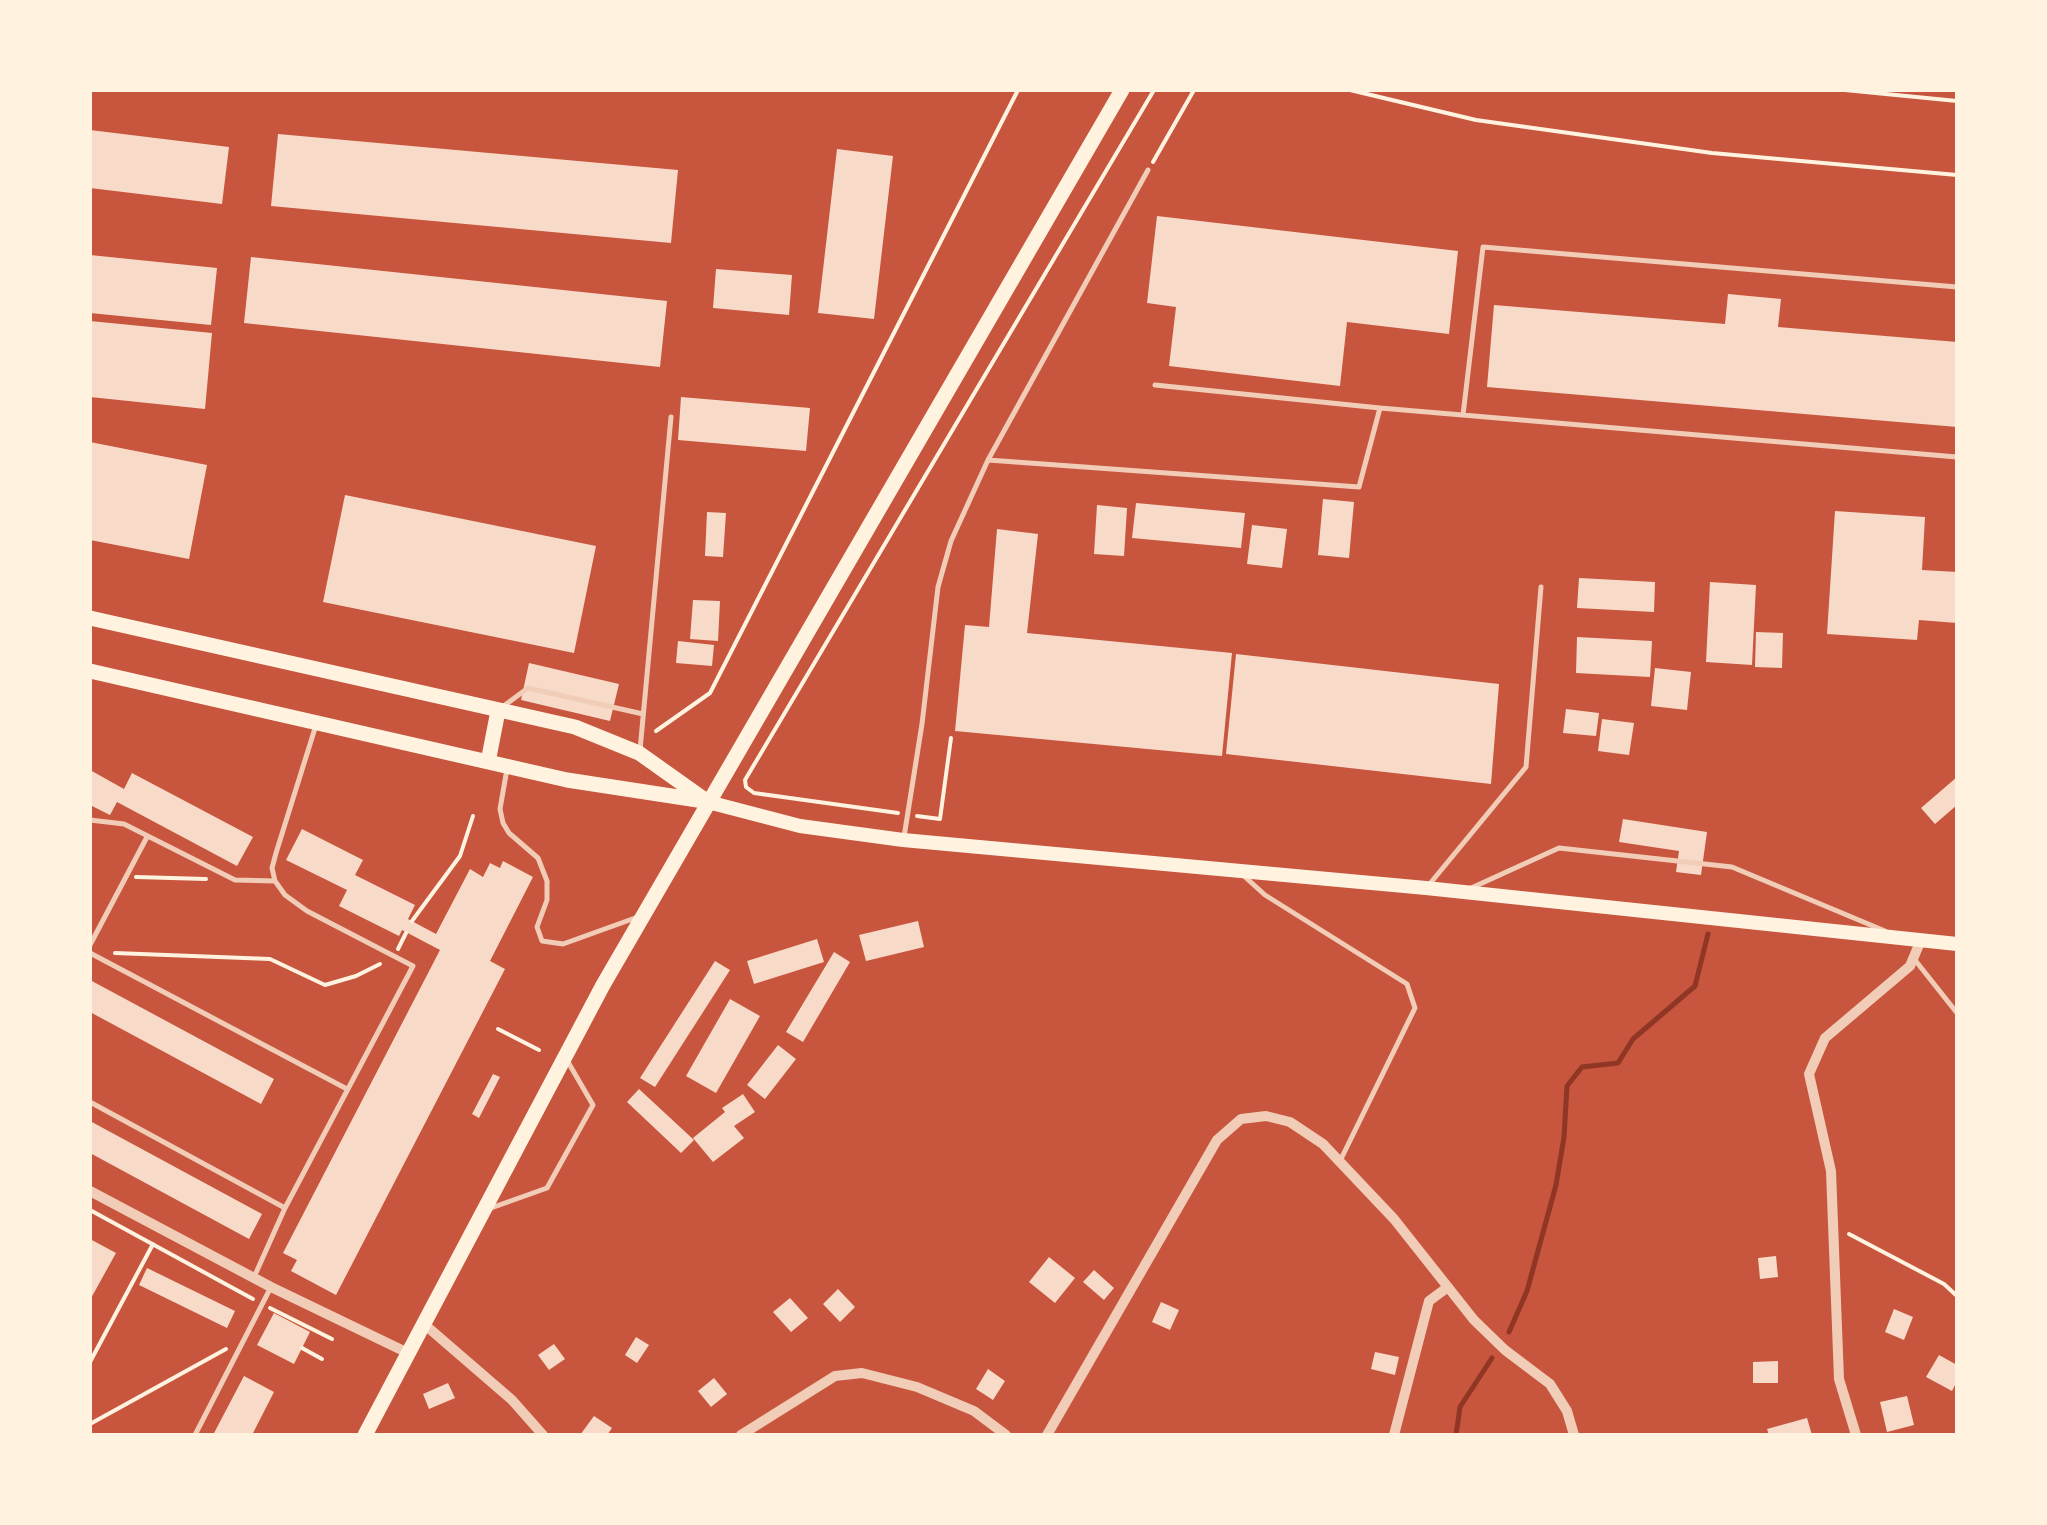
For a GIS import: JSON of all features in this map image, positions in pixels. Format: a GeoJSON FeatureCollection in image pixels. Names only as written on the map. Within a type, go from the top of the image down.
{"type":"FeatureCollection","features":[{"type":"Feature","properties":{"kind":"main road"},"geometry":{"type":"LineString","coordinates":[[365,1435],[643,915],[1122,90]]}},
{"type":"Feature","properties":{"kind":"main road"},"geometry":{"type":"LineString","coordinates":[[90,618],[575,728],[639,753],[708,802]]}},
{"type":"Feature","properties":{"kind":"main road"},"geometry":{"type":"LineString","coordinates":[[90,671],[567,780],[708,802],[800,826],[904,840],[1426,888],[1957,944]]}},
{"type":"Feature","properties":{"kind":"main road"},"geometry":{"type":"LineString","coordinates":[[488,762],[498,710]]}},
{"type":"Feature","properties":{"kind":"street"},"geometry":{"type":"LineString","coordinates":[[1856,1435],[1839,1378],[1831,1171],[1809,1074],[1825,1038],[1910,966],[1922,940]]}},
{"type":"Feature","properties":{"kind":"street"},"geometry":{"type":"LineString","coordinates":[[1048,1435],[1217,1140],[1241,1120],[1266,1116],[1290,1122],[1323,1144],[1394,1219],[1474,1320],[1550,1384],[1567,1410],[1574,1435]]}},
{"type":"Feature","properties":{"kind":"street"},"geometry":{"type":"LineString","coordinates":[[91,1193],[408,1354]]}},
{"type":"Feature","properties":{"kind":"street"},"geometry":{"type":"LineString","coordinates":[[1394,1435],[1429,1301],[1448,1287]]}},
{"type":"Feature","properties":{"kind":"street"},"geometry":{"type":"LineString","coordinates":[[424,1324],[512,1400],[543,1435]]}},
{"type":"Feature","properties":{"kind":"street"},"geometry":{"type":"LineString","coordinates":[[741,1435],[835,1376],[862,1373],[917,1387],[974,1411],[1006,1435]]}},
{"type":"Feature","properties":{"kind":"lane"},"geometry":{"type":"LineString","coordinates":[[904,840],[938,587],[951,541],[988,460],[1148,170]]}},
{"type":"Feature","properties":{"kind":"lane"},"geometry":{"type":"LineString","coordinates":[[1463,415],[1483,247],[1957,287]]}},
{"type":"Feature","properties":{"kind":"lane"},"geometry":{"type":"LineString","coordinates":[[1155,385],[1380,408],[1957,456]]}},
{"type":"Feature","properties":{"kind":"lane"},"geometry":{"type":"LineString","coordinates":[[988,460],[1359,487],[1380,408]]}},
{"type":"Feature","properties":{"kind":"lane"},"geometry":{"type":"LineString","coordinates":[[639,753],[671,417]]}},
{"type":"Feature","properties":{"kind":"lane"},"geometry":{"type":"LineString","coordinates":[[1426,888],[1526,766],[1540,587]]}},
{"type":"Feature","properties":{"kind":"lane"},"geometry":{"type":"LineString","coordinates":[[498,710],[528,688],[643,714]]}},
{"type":"Feature","properties":{"kind":"lane"},"geometry":{"type":"LineString","coordinates":[[254,1278],[286,1208],[413,966],[307,911],[275,882],[272,868],[316,722]]}},
{"type":"Feature","properties":{"kind":"lane"},"geometry":{"type":"LineString","coordinates":[[508,766],[500,816],[509,833],[534,854],[544,872],[548,895],[537,928],[540,938],[545,943],[563,944],[643,915]]}},
{"type":"Feature","properties":{"kind":"lane"},"geometry":{"type":"LineString","coordinates":[[90,820],[124,824],[235,880],[275,882]]}},
{"type":"Feature","properties":{"kind":"lane"},"geometry":{"type":"LineString","coordinates":[[90,945],[148,836]]}},
{"type":"Feature","properties":{"kind":"lane"},"geometry":{"type":"LineString","coordinates":[[1463,892],[1559,848],[1732,866],[1902,938]]}},
{"type":"Feature","properties":{"kind":"lane"},"geometry":{"type":"LineString","coordinates":[[1238,870],[1265,895],[1407,984],[1415,1008],[1339,1161]]}},
{"type":"Feature","properties":{"kind":"lane"},"geometry":{"type":"LineString","coordinates":[[90,953],[347,1089]]}},
{"type":"Feature","properties":{"kind":"lane"},"geometry":{"type":"LineString","coordinates":[[1914,958],[1957,1013]]}},
{"type":"Feature","properties":{"kind":"lane"},"geometry":{"type":"LineString","coordinates":[[484,1210],[548,1188],[593,1104],[565,1056]]}},
{"type":"Feature","properties":{"kind":"lane"},"geometry":{"type":"LineString","coordinates":[[90,1102],[286,1208]]}},
{"type":"Feature","properties":{"kind":"lane"},"geometry":{"type":"LineString","coordinates":[[195,1435],[271,1287]]}},
{"type":"Feature","properties":{"kind":"path"},"geometry":{"type":"LineString","coordinates":[[656,731],[710,693],[1018,90]]}},
{"type":"Feature","properties":{"kind":"path"},"geometry":{"type":"LineString","coordinates":[[951,738],[940,819],[754,793],[746,787],[745,780],[1154,90]]}},
{"type":"Feature","properties":{"kind":"path"},"geometry":{"type":"LineString","coordinates":[[1148,170],[1194,90]]}},
{"type":"Feature","properties":{"kind":"path"},"geometry":{"type":"LineString","coordinates":[[1350,90],[1495,123],[1712,153],[1957,174]]}},
{"type":"Feature","properties":{"kind":"path"},"geometry":{"type":"LineString","coordinates":[[1845,90],[1957,101]]}},
{"type":"Feature","properties":{"kind":"path"},"geometry":{"type":"LineString","coordinates":[[412,921],[460,856],[473,816]]}},
{"type":"Feature","properties":{"kind":"path"},"geometry":{"type":"LineString","coordinates":[[126,876],[235,880]]}},
{"type":"Feature","properties":{"kind":"path"},"geometry":{"type":"LineString","coordinates":[[108,952],[270,959],[325,985],[356,976],[394,956]]}},
{"type":"Feature","properties":{"kind":"path"},"geometry":{"type":"LineString","coordinates":[[498,1029],[539,1050]]}},
{"type":"Feature","properties":{"kind":"path"},"geometry":{"type":"LineString","coordinates":[[90,1210],[332,1338]]}},
{"type":"Feature","properties":{"kind":"path"},"geometry":{"type":"LineString","coordinates":[[1833,1218],[1854,1238],[1944,1284],[1957,1296]]}},
{"type":"Feature","properties":{"kind":"path"},"geometry":{"type":"LineString","coordinates":[[90,1362],[153,1244]]}},
{"type":"Feature","properties":{"kind":"path"},"geometry":{"type":"LineString","coordinates":[[90,1424],[244,1339]]}},
{"type":"Feature","properties":{"kind":"path"},"geometry":{"type":"LineString","coordinates":[[302,1348],[322,1358]]}},
{"type":"Feature","properties":{"kind":"building"},"geometry":{"type":"Polygon","coordinates":[[[90,130],[229,147],[222,204],[90,188],[90,130]]]}},
{"type":"Feature","properties":{"kind":"building"},"geometry":{"type":"Polygon","coordinates":[[[278,134],[678,170],[671,243],[271,206],[278,134]]]}},
{"type":"Feature","properties":{"kind":"building"},"geometry":{"type":"Polygon","coordinates":[[[837,149],[893,156],[874,319],[818,313],[837,149]]]}},
{"type":"Feature","properties":{"kind":"building"},"geometry":{"type":"Polygon","coordinates":[[[1157,216],[1458,251],[1449,334],[1347,322],[1340,386],[1169,366],[1176,307],[1147,303],[1157,216]]]}},
{"type":"Feature","properties":{"kind":"building"},"geometry":{"type":"Polygon","coordinates":[[[90,255],[217,268],[211,325],[90,313],[90,255]]]}},
{"type":"Feature","properties":{"kind":"building"},"geometry":{"type":"Polygon","coordinates":[[[251,257],[667,301],[660,367],[244,323],[251,257]]]}},
{"type":"Feature","properties":{"kind":"building"},"geometry":{"type":"Polygon","coordinates":[[[716,269],[792,275],[789,315],[713,308],[716,269]]]}},
{"type":"Feature","properties":{"kind":"building"},"geometry":{"type":"Polygon","coordinates":[[[1728,294],[1781,299],[1778,327],[1957,342],[1957,427],[1487,387],[1494,305],[1725,324],[1728,294]]]}},
{"type":"Feature","properties":{"kind":"building"},"geometry":{"type":"Polygon","coordinates":[[[90,321],[212,333],[205,409],[90,397],[90,321]]]}},
{"type":"Feature","properties":{"kind":"building"},"geometry":{"type":"Polygon","coordinates":[[[681,397],[810,408],[806,451],[678,440],[681,397]]]}},
{"type":"Feature","properties":{"kind":"building"},"geometry":{"type":"Polygon","coordinates":[[[90,442],[207,465],[189,559],[90,540],[90,442]]]}},
{"type":"Feature","properties":{"kind":"building"},"geometry":{"type":"Polygon","coordinates":[[[345,495],[596,546],[574,653],[323,602],[345,495]]]}},
{"type":"Feature","properties":{"kind":"building"},"geometry":{"type":"Polygon","coordinates":[[[1323,499],[1354,502],[1349,558],[1318,555],[1323,499]]]}},
{"type":"Feature","properties":{"kind":"building"},"geometry":{"type":"Polygon","coordinates":[[[1136,503],[1245,513],[1241,548],[1132,538],[1136,503]]]}},
{"type":"Feature","properties":{"kind":"building"},"geometry":{"type":"Polygon","coordinates":[[[1097,505],[1127,508],[1124,556],[1094,554],[1097,505]]]}},
{"type":"Feature","properties":{"kind":"building"},"geometry":{"type":"Polygon","coordinates":[[[1835,511],[1925,517],[1922,570],[1957,572],[1957,623],[1919,620],[1917,640],[1827,634],[1835,511]]]}},
{"type":"Feature","properties":{"kind":"building"},"geometry":{"type":"Polygon","coordinates":[[[707,512],[726,513],[723,557],[705,556],[707,512]]]}},
{"type":"Feature","properties":{"kind":"building"},"geometry":{"type":"Polygon","coordinates":[[[1252,525],[1287,529],[1282,568],[1247,564],[1252,525]]]}},
{"type":"Feature","properties":{"kind":"building"},"geometry":{"type":"Polygon","coordinates":[[[997,529],[1038,534],[1027,633],[1232,653],[1222,756],[955,731],[965,625],[989,627],[997,529]]]}},
{"type":"Feature","properties":{"kind":"building"},"geometry":{"type":"Polygon","coordinates":[[[1579,578],[1655,582],[1654,612],[1577,608],[1579,578]]]}},
{"type":"Feature","properties":{"kind":"building"},"geometry":{"type":"Polygon","coordinates":[[[1710,582],[1756,585],[1752,665],[1706,662],[1710,582]]]}},
{"type":"Feature","properties":{"kind":"building"},"geometry":{"type":"Polygon","coordinates":[[[693,600],[720,601],[718,641],[690,639],[693,600]]]}},
{"type":"Feature","properties":{"kind":"building"},"geometry":{"type":"Polygon","coordinates":[[[1756,632],[1783,633],[1782,668],[1755,667],[1756,632]]]}},
{"type":"Feature","properties":{"kind":"building"},"geometry":{"type":"Polygon","coordinates":[[[1577,637],[1652,641],[1650,677],[1576,673],[1577,637]]]}},
{"type":"Feature","properties":{"kind":"building"},"geometry":{"type":"Polygon","coordinates":[[[678,641],[714,645],[712,666],[676,663],[678,641]]]}},
{"type":"Feature","properties":{"kind":"building"},"geometry":{"type":"Polygon","coordinates":[[[1236,654],[1499,684],[1491,784],[1226,754],[1236,654]]]}},
{"type":"Feature","properties":{"kind":"building"},"geometry":{"type":"Polygon","coordinates":[[[529,663],[619,684],[610,721],[521,700],[529,663]]]}},
{"type":"Feature","properties":{"kind":"building"},"geometry":{"type":"Polygon","coordinates":[[[1655,668],[1691,672],[1687,710],[1651,706],[1655,668]]]}},
{"type":"Feature","properties":{"kind":"building"},"geometry":{"type":"Polygon","coordinates":[[[1566,709],[1599,713],[1596,736],[1563,733],[1566,709]]]}},
{"type":"Feature","properties":{"kind":"building"},"geometry":{"type":"Polygon","coordinates":[[[1602,719],[1634,723],[1629,755],[1598,751],[1602,719]]]}},
{"type":"Feature","properties":{"kind":"building"},"geometry":{"type":"Polygon","coordinates":[[[90,770],[124,789],[132,773],[253,837],[237,866],[117,802],[110,815],[90,805],[90,770]]]}},
{"type":"Feature","properties":{"kind":"building"},"geometry":{"type":"Polygon","coordinates":[[[1957,777],[1957,805],[1935,824],[1921,808],[1957,777]]]}},
{"type":"Feature","properties":{"kind":"building"},"geometry":{"type":"Polygon","coordinates":[[[1623,819],[1707,832],[1701,875],[1676,872],[1679,851],[1619,842],[1623,819]]]}},
{"type":"Feature","properties":{"kind":"building"},"geometry":{"type":"Polygon","coordinates":[[[302,829],[363,860],[355,875],[415,905],[408,919],[436,934],[470,869],[483,877],[490,863],[500,868],[503,861],[533,877],[490,961],[505,969],[336,1295],[291,1271],[297,1260],[283,1253],[440,950],[402,930],[399,936],[339,906],[347,890],[286,860],[302,829]]]}},
{"type":"Feature","properties":{"kind":"building"},"geometry":{"type":"Polygon","coordinates":[[[918,921],[924,947],[866,961],[859,935],[918,921]]]}},
{"type":"Feature","properties":{"kind":"building"},"geometry":{"type":"Polygon","coordinates":[[[817,939],[824,962],[754,984],[747,961],[817,939]]]}},
{"type":"Feature","properties":{"kind":"building"},"geometry":{"type":"Polygon","coordinates":[[[834,952],[850,962],[803,1042],[786,1032],[834,952]]]}},
{"type":"Feature","properties":{"kind":"building"},"geometry":{"type":"Polygon","coordinates":[[[715,961],[730,970],[655,1087],[640,1078],[715,961]]]}},
{"type":"Feature","properties":{"kind":"building"},"geometry":{"type":"Polygon","coordinates":[[[90,980],[274,1079],[261,1104],[90,1012],[90,980]]]}},
{"type":"Feature","properties":{"kind":"building"},"geometry":{"type":"Polygon","coordinates":[[[730,999],[760,1016],[716,1093],[686,1076],[730,999]]]}},
{"type":"Feature","properties":{"kind":"building"},"geometry":{"type":"Polygon","coordinates":[[[778,1045],[796,1059],[765,1099],[747,1085],[778,1045]]]}},
{"type":"Feature","properties":{"kind":"building"},"geometry":{"type":"Polygon","coordinates":[[[493,1074],[500,1077],[479,1118],[472,1114],[493,1074]]]}},
{"type":"Feature","properties":{"kind":"building"},"geometry":{"type":"Polygon","coordinates":[[[639,1089],[694,1140],[681,1153],[627,1102],[639,1089]]]}},
{"type":"Feature","properties":{"kind":"building"},"geometry":{"type":"Polygon","coordinates":[[[743,1094],[755,1112],[734,1126],[744,1138],[713,1162],[693,1138],[725,1112],[722,1108],[743,1094]]]}},
{"type":"Feature","properties":{"kind":"building"},"geometry":{"type":"Polygon","coordinates":[[[90,1121],[262,1214],[249,1239],[90,1153],[90,1121]]]}},
{"type":"Feature","properties":{"kind":"building"},"geometry":{"type":"Polygon","coordinates":[[[90,1239],[116,1253],[90,1300],[90,1239]]]}},
{"type":"Feature","properties":{"kind":"building"},"geometry":{"type":"Polygon","coordinates":[[[1776,1256],[1778,1277],[1760,1279],[1758,1258],[1776,1256]]]}},
{"type":"Feature","properties":{"kind":"building"},"geometry":{"type":"Polygon","coordinates":[[[1049,1257],[1075,1278],[1055,1303],[1029,1282],[1049,1257]]]}},
{"type":"Feature","properties":{"kind":"building"},"geometry":{"type":"Polygon","coordinates":[[[147,1268],[235,1311],[227,1328],[139,1285],[147,1268]]]}},
{"type":"Feature","properties":{"kind":"building"},"geometry":{"type":"Polygon","coordinates":[[[1094,1270],[1114,1288],[1104,1300],[1083,1282],[1094,1270]]]}},
{"type":"Feature","properties":{"kind":"building"},"geometry":{"type":"Polygon","coordinates":[[[838,1289],[855,1307],[840,1322],[823,1304],[838,1289]]]}},
{"type":"Feature","properties":{"kind":"building"},"geometry":{"type":"Polygon","coordinates":[[[790,1298],[808,1318],[791,1332],[773,1312],[790,1298]]]}},
{"type":"Feature","properties":{"kind":"building"},"geometry":{"type":"Polygon","coordinates":[[[1161,1302],[1179,1310],[1170,1330],[1152,1322],[1161,1302]]]}},
{"type":"Feature","properties":{"kind":"building"},"geometry":{"type":"Polygon","coordinates":[[[1894,1309],[1913,1317],[1904,1340],[1885,1332],[1894,1309]]]}},
{"type":"Feature","properties":{"kind":"building"},"geometry":{"type":"Polygon","coordinates":[[[274,1313],[310,1332],[294,1364],[257,1345],[274,1313]]]}},
{"type":"Feature","properties":{"kind":"building"},"geometry":{"type":"Polygon","coordinates":[[[636,1337],[649,1345],[637,1363],[625,1355],[636,1337]]]}},
{"type":"Feature","properties":{"kind":"building"},"geometry":{"type":"Polygon","coordinates":[[[554,1344],[565,1359],[549,1370],[538,1355],[554,1344]]]}},
{"type":"Feature","properties":{"kind":"building"},"geometry":{"type":"Polygon","coordinates":[[[1375,1352],[1399,1357],[1395,1375],[1371,1369],[1375,1352]]]}},
{"type":"Feature","properties":{"kind":"building"},"geometry":{"type":"Polygon","coordinates":[[[1939,1355],[1957,1365],[1957,1381],[1952,1391],[1926,1377],[1939,1355]]]}},
{"type":"Feature","properties":{"kind":"building"},"geometry":{"type":"Polygon","coordinates":[[[1778,1361],[1778,1383],[1753,1383],[1753,1362],[1778,1361]]]}},
{"type":"Feature","properties":{"kind":"building"},"geometry":{"type":"Polygon","coordinates":[[[988,1369],[1005,1381],[993,1400],[976,1389],[988,1369]]]}},
{"type":"Feature","properties":{"kind":"building"},"geometry":{"type":"Polygon","coordinates":[[[244,1376],[274,1392],[252,1435],[213,1435],[244,1376]]]}},
{"type":"Feature","properties":{"kind":"building"},"geometry":{"type":"Polygon","coordinates":[[[714,1378],[727,1394],[711,1407],[698,1391],[714,1378]]]}},
{"type":"Feature","properties":{"kind":"building"},"geometry":{"type":"Polygon","coordinates":[[[448,1383],[455,1398],[429,1409],[423,1394],[448,1383]]]}},
{"type":"Feature","properties":{"kind":"building"},"geometry":{"type":"Polygon","coordinates":[[[1907,1396],[1914,1425],[1887,1432],[1880,1402],[1907,1396]]]}},
{"type":"Feature","properties":{"kind":"building"},"geometry":{"type":"Polygon","coordinates":[[[594,1416],[612,1428],[607,1435],[580,1435],[594,1416]]]}},
{"type":"Feature","properties":{"kind":"building"},"geometry":{"type":"Polygon","coordinates":[[[1807,1418],[1812,1435],[1769,1435],[1767,1429],[1807,1418]]]}},
{"type":"Feature","properties":{"kind":"waterway"},"geometry":{"type":"LineString","coordinates":[[1509,1332],[1527,1291],[1556,1185],[1567,1086],[1582,1067],[1618,1063],[1633,1039],[1695,986],[1708,934]]}},
{"type":"Feature","properties":{"kind":"waterway"},"geometry":{"type":"LineString","coordinates":[[1456,1435],[1460,1407],[1492,1358]]}}]}
